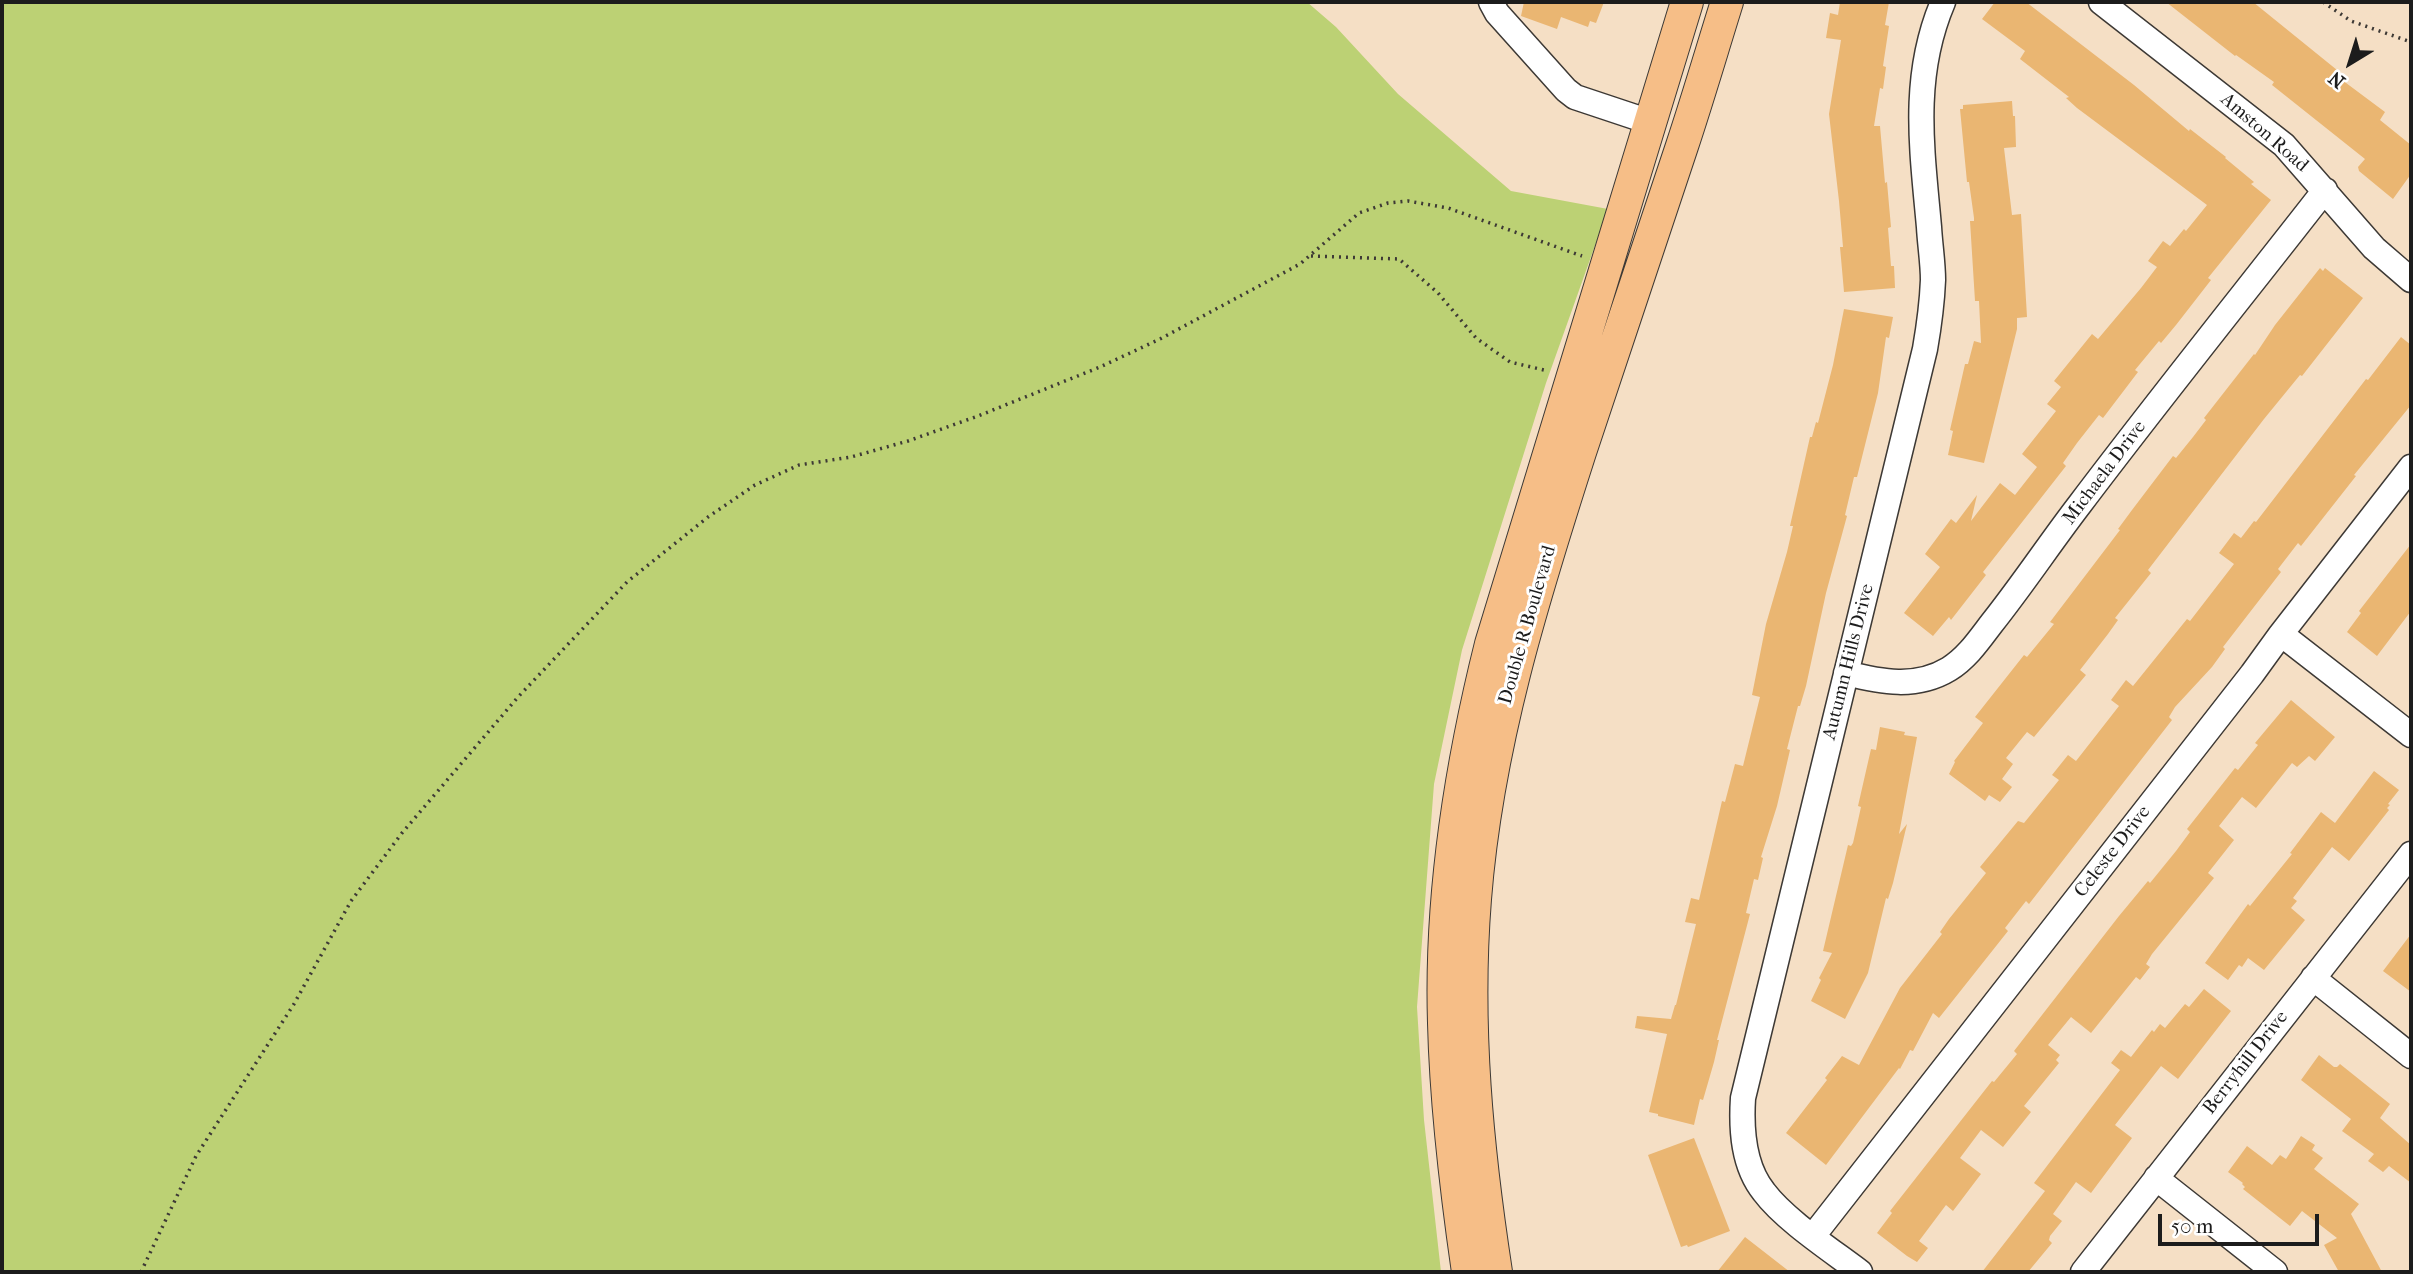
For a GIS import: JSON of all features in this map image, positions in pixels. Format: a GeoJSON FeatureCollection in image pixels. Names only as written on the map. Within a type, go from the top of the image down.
{"type":"FeatureCollection","features":[{"type":"Feature","properties":{"kind":"main road","name":"Double R Boulevard"},"geometry":{"type":"LineString","coordinates":[[1468,1272],[1450,1130],[1444,1020],[1446,921],[1453,848],[1471,731],[1491,644],[1687,2]]}},
{"type":"Feature","properties":{"kind":"main road","name":"Double R Boulevard"},"geometry":{"type":"LineString","coordinates":[[1496,1272],[1479,1151],[1471,1051],[1471,1012],[1475,897],[1499,733],[1545,562],[1727,2]]}},
{"type":"Feature","properties":{"kind":"street"},"geometry":{"type":"LineString","coordinates":[[1492,2],[1497,13],[1575,97],[1650,122]]}},
{"type":"Feature","properties":{"kind":"street","name":"Autumn Hills Drive"},"geometry":{"type":"LineString","coordinates":[[1860,1272],[1813,1237],[1762,1190],[1745,1149],[1741,1123],[1743,1098],[1931,317],[1933,278],[1921,132],[1921,95],[1926,54],[1943,2]]}},
{"type":"Feature","properties":{"kind":"street","name":"Amston Road"},"geometry":{"type":"LineString","coordinates":[[2101,2],[2284,145],[2374,248],[2411,280]]}},
{"type":"Feature","properties":{"kind":"street","name":"Michaela Drive"},"geometry":{"type":"LineString","coordinates":[[1846,673],[1882,682],[1904,683],[1925,680],[1948,670],[1966,656],[2079,505],[2325,190]]}},
{"type":"Feature","properties":{"kind":"street","name":"Celeste Drive"},"geometry":{"type":"LineString","coordinates":[[1813,1237],[2411,467]]}},
{"type":"Feature","properties":{"kind":"street"},"geometry":{"type":"LineString","coordinates":[[2281,634],[2411,735]]}},
{"type":"Feature","properties":{"kind":"street","name":"Berryhill Drive"},"geometry":{"type":"LineString","coordinates":[[2083,1272],[2411,854]]}},
{"type":"Feature","properties":{"kind":"street"},"geometry":{"type":"LineString","coordinates":[[2312,978],[2411,1056]]}},
{"type":"Feature","properties":{"kind":"street"},"geometry":{"type":"LineString","coordinates":[[2156,1178],[2275,1272]]}},
{"type":"Feature","properties":{"kind":"path"},"geometry":{"type":"LineString","coordinates":[[2323,2],[2351,21],[2411,42]]}},
{"type":"Feature","properties":{"kind":"path"},"geometry":{"type":"LineString","coordinates":[[141,1272],[197,1156],[294,1004],[351,901],[402,833],[518,697],[627,582],[708,517],[755,485],[799,466],[851,457],[908,440],[978,416],[1100,367],[1300,264],[1359,213],[1388,203],[1408,201],[1448,208],[1587,258]]}},
{"type":"Feature","properties":{"kind":"path"},"geometry":{"type":"LineString","coordinates":[[1309,256],[1399,259],[1438,293],[1476,338],[1510,362],[1554,373]]}},
{"type":"Feature","properties":{"kind":"green space"},"geometry":{"type":"Polygon","coordinates":[[[2,2],[1307,2],[1336,27],[1398,94],[1511,191],[1608,209],[1546,383],[1462,650],[1434,784],[1417,1007],[1424,1120],[1441,1272],[2,1272],[2,2]]]}},
{"type":"Feature","properties":{"kind":"building"},"geometry":{"type":"Polygon","coordinates":[[[1524,2],[1604,2],[1596,23],[1590,21],[1588,27],[1561,17],[1557,29],[1521,16],[1524,2]]]}},
{"type":"Feature","properties":{"kind":"building"},"geometry":{"type":"Polygon","coordinates":[[[1840,2],[1889,2],[1885,25],[1889,26],[1883,66],[1886,67],[1874,126],[1880,126],[1895,288],[1844,292],[1840,247],[1843,247],[1829,114],[1841,40],[1826,38],[1830,13],[1838,15],[1840,2]]]}},
{"type":"Feature","properties":{"kind":"building"},"geometry":{"type":"Polygon","coordinates":[[[1995,2],[2026,2],[2189,131],[2190,129],[2226,157],[2254,182],[2251,184],[2271,200],[2208,278],[2211,280],[2176,325],[2135,370],[2138,372],[2103,418],[2099,415],[2077,443],[2063,463],[2066,466],[1983,572],[1986,575],[1951,620],[1949,617],[1933,636],[1904,613],[1940,567],[1925,554],[1951,519],[1956,523],[1977,495],[1971,521],[2000,483],[2015,495],[2037,467],[2022,454],[2056,411],[2047,404],[2061,387],[2054,381],[2092,334],[2098,339],[2141,288],[2157,267],[2148,261],[2163,241],[2170,246],[2207,205],[2077,108],[2066,98],[2069,97],[2020,59],[2025,51],[1982,19],[1995,2]]]}},
{"type":"Feature","properties":{"kind":"building"},"geometry":{"type":"Polygon","coordinates":[[[2166,2],[2253,2],[2337,70],[2334,74],[2385,112],[2380,120],[2411,145],[2411,174],[2393,199],[2359,171],[2358,167],[2365,159],[2272,85],[2274,82],[2235,56],[2166,2]]]}},
{"type":"Feature","properties":{"kind":"building"},"geometry":{"type":"Polygon","coordinates":[[[2012,101],[2016,147],[2004,148],[2012,215],[2021,214],[2027,317],[2017,318],[2017,329],[1984,463],[1948,455],[1953,431],[1950,430],[1965,364],[1968,364],[1974,341],[1981,343],[1979,301],[1975,301],[1970,221],[1974,221],[1974,218],[1967,182],[1960,109],[1963,109],[1963,105],[2012,101]]]}},
{"type":"Feature","properties":{"kind":"building"},"geometry":{"type":"Polygon","coordinates":[[[2320,268],[2323,271],[2325,268],[2363,298],[2302,376],[2300,375],[2264,419],[2148,570],[2151,573],[2115,618],[2118,620],[2080,670],[2086,675],[2034,737],[2027,732],[2006,758],[2013,764],[2002,779],[2012,787],[2000,802],[1989,795],[1985,801],[1949,774],[1954,761],[1983,723],[1975,717],[2024,655],[2027,657],[2054,624],[2050,622],[2120,530],[2118,529],[2132,510],[2173,456],[2176,458],[2193,437],[2206,420],[2204,418],[2320,268]]]}},
{"type":"Feature","properties":{"kind":"building"},"geometry":{"type":"Polygon","coordinates":[[[1844,309],[1893,317],[1889,338],[1886,337],[1878,393],[1857,477],[1854,477],[1806,686],[1787,749],[1790,750],[1777,806],[1761,857],[1763,858],[1758,880],[1754,879],[1746,913],[1750,914],[1717,1040],[1714,1062],[1703,1100],[1700,1099],[1694,1125],[1649,1112],[1667,1034],[1635,1028],[1637,1016],[1671,1019],[1676,1005],[1696,924],[1685,922],[1691,898],[1699,900],[1722,801],[1725,802],[1735,764],[1743,766],[1760,697],[1752,695],[1766,624],[1787,552],[1793,526],[1790,526],[1810,437],[1816,422],[1818,423],[1844,309]]]}},
{"type":"Feature","properties":{"kind":"building"},"geometry":{"type":"Polygon","coordinates":[[[2401,337],[2411,345],[2411,405],[2301,546],[2298,543],[2278,569],[2281,572],[2223,647],[2225,649],[2212,667],[2175,707],[2169,717],[2172,720],[2029,904],[2026,901],[2005,928],[2008,931],[1939,1018],[1933,1013],[1913,1051],[1910,1050],[1900,1069],[1826,1165],[1786,1133],[1842,1056],[1859,1065],[1900,988],[1986,873],[1980,867],[2018,821],[2024,823],[2059,780],[2052,775],[2068,755],[2076,761],[2119,706],[2111,700],[2126,680],[2133,686],[2187,619],[2190,621],[2234,564],[2219,553],[2234,533],[2241,538],[2254,521],[2256,522],[2401,337]]]}},
{"type":"Feature","properties":{"kind":"building"},"geometry":{"type":"Polygon","coordinates":[[[2411,544],[2411,611],[2377,656],[2347,632],[2361,613],[2359,611],[2411,544]]]}},
{"type":"Feature","properties":{"kind":"building"},"geometry":{"type":"Polygon","coordinates":[[[2291,700],[2335,737],[2315,761],[2309,756],[2297,767],[2292,763],[2256,808],[2242,797],[2219,826],[2234,840],[2208,873],[2214,878],[2152,954],[2146,964],[2150,967],[2140,980],[2136,977],[2091,1033],[2071,1017],[2048,1045],[2060,1055],[2056,1060],[2059,1063],[2024,1106],[2031,1112],[2003,1147],[1981,1130],[1960,1158],[1981,1174],[1953,1211],[1946,1205],[1919,1241],[1928,1248],[1917,1262],[1907,1256],[1877,1233],[1892,1213],[1890,1211],[1992,1081],[1994,1082],[2017,1054],[2014,1051],[2119,916],[2176,851],[2190,832],[2187,829],[2235,768],[2238,770],[2258,745],[2255,743],[2291,700]]]}},
{"type":"Feature","properties":{"kind":"building"},"geometry":{"type":"Polygon","coordinates":[[[1880,727],[1917,737],[1899,834],[1907,824],[1868,973],[1845,1019],[1811,1001],[1832,953],[1823,951],[1848,845],[1853,843],[1871,749],[1876,750],[1880,727]]]}},
{"type":"Feature","properties":{"kind":"building"},"geometry":{"type":"Polygon","coordinates":[[[2374,771],[2399,790],[2388,804],[2389,810],[2349,861],[2332,847],[2293,898],[2297,901],[2291,908],[2305,920],[2264,970],[2248,958],[2228,980],[2205,963],[2248,904],[2250,906],[2292,854],[2290,853],[2321,812],[2335,823],[2374,771]]]}},
{"type":"Feature","properties":{"kind":"building"},"geometry":{"type":"Polygon","coordinates":[[[2411,934],[2411,992],[2383,971],[2411,934]]]}},
{"type":"Feature","properties":{"kind":"building"},"geometry":{"type":"Polygon","coordinates":[[[2204,989],[2231,1011],[2178,1079],[2161,1066],[2115,1125],[2132,1138],[2091,1193],[2076,1182],[2053,1214],[2062,1221],[2050,1236],[2052,1243],[2028,1272],[1982,1272],[2045,1191],[2034,1183],[2120,1070],[2111,1063],[2121,1050],[2131,1057],[2152,1030],[2154,1032],[2160,1024],[2165,1028],[2185,1004],[2189,1007],[2204,989]]]}},
{"type":"Feature","properties":{"kind":"building"},"geometry":{"type":"Polygon","coordinates":[[[2319,1055],[2334,1067],[2340,1064],[2390,1104],[2380,1118],[2411,1145],[2411,1183],[2389,1166],[2383,1172],[2368,1161],[2374,1154],[2342,1131],[2351,1119],[2301,1080],[2319,1055]]]}},
{"type":"Feature","properties":{"kind":"building"},"geometry":{"type":"Polygon","coordinates":[[[2301,1136],[2315,1145],[2312,1150],[2323,1158],[2314,1169],[2359,1204],[2351,1214],[2382,1272],[2339,1272],[2324,1245],[2337,1238],[2302,1211],[2290,1226],[2243,1189],[2243,1183],[2228,1172],[2247,1146],[2272,1165],[2280,1155],[2286,1159],[2301,1136]]]}},
{"type":"Feature","properties":{"kind":"building"},"geometry":{"type":"Polygon","coordinates":[[[1694,1138],[1730,1231],[1688,1247],[1681,1247],[1648,1155],[1694,1138]]]}},
{"type":"Feature","properties":{"kind":"building"},"geometry":{"type":"Polygon","coordinates":[[[1745,1237],[1790,1272],[1717,1272],[1745,1237]]]}}]}
